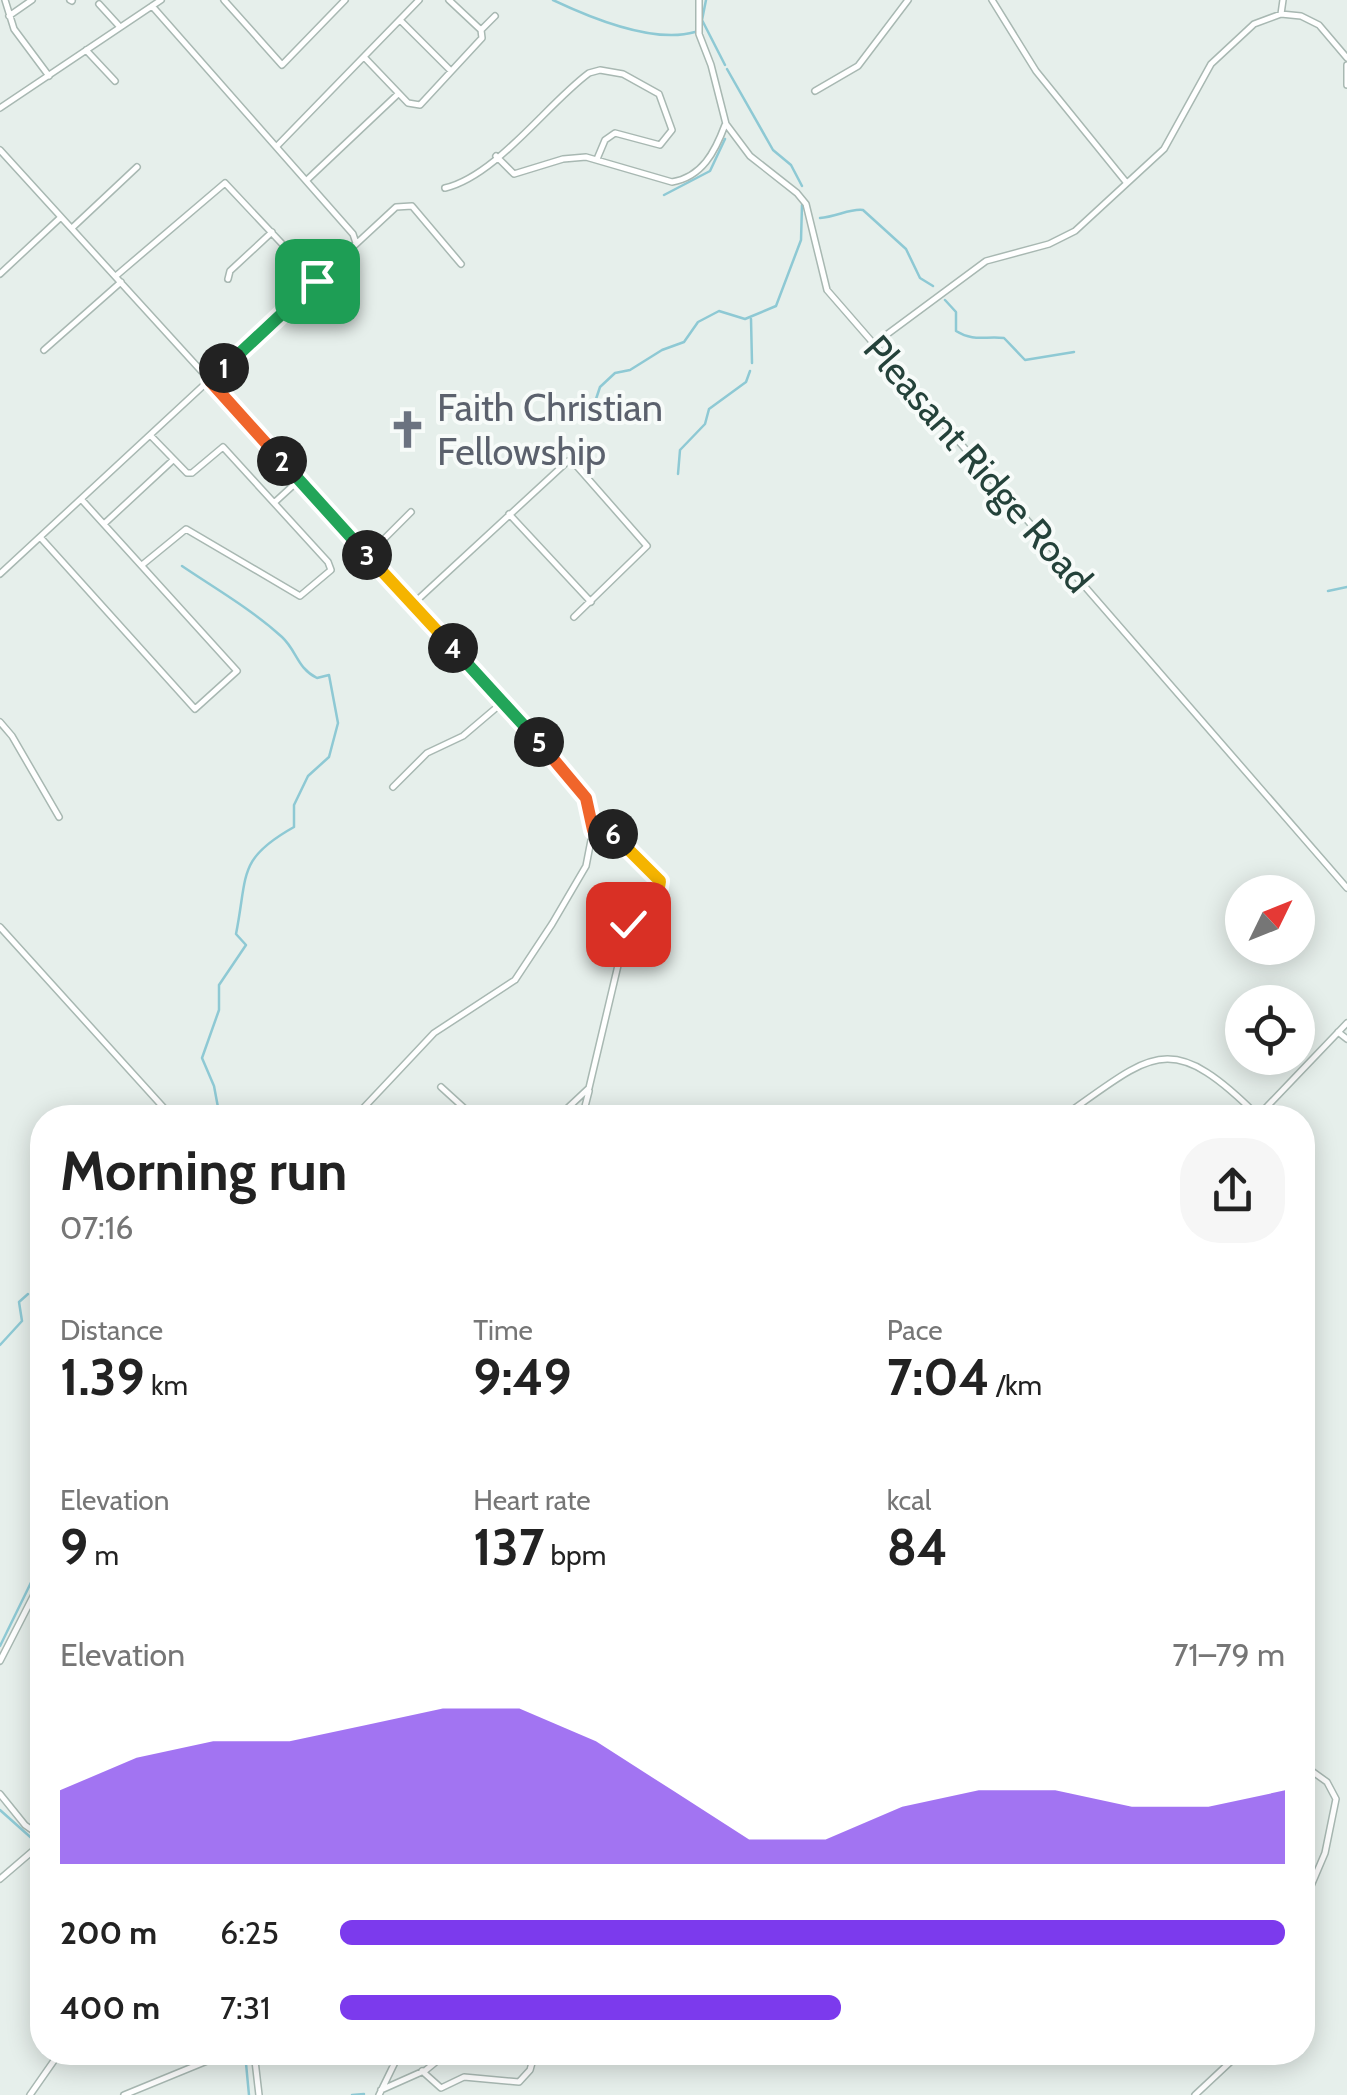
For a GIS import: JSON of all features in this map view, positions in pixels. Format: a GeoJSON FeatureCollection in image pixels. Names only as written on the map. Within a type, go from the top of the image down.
{"type":"FeatureCollection","features":[{"type":"Feature","properties":{"kind":"street"},"geometry":{"type":"LineString","coordinates":[[4,0],[18,36],[49,76]]}},
{"type":"Feature","properties":{"kind":"street"},"geometry":{"type":"LineString","coordinates":[[9,16],[32,0]]}},
{"type":"Feature","properties":{"kind":"street"},"geometry":{"type":"LineString","coordinates":[[1,107],[160,0]]}},
{"type":"Feature","properties":{"kind":"street"},"geometry":{"type":"LineString","coordinates":[[224,0],[282,65],[345,0]]}},
{"type":"Feature","properties":{"kind":"street"},"geometry":{"type":"LineString","coordinates":[[278,146],[419,0]]}},
{"type":"Feature","properties":{"kind":"street"},"geometry":{"type":"LineString","coordinates":[[364,58],[408,103],[420,105],[482,38],[481,30],[450,0]]}},
{"type":"Feature","properties":{"kind":"street","name":"Pleasant Ridge Road"},"geometry":{"type":"LineString","coordinates":[[699,0],[699,34],[712,65],[726,124],[750,156],[798,193],[806,204],[822,281],[1347,888]]}},
{"type":"Feature","properties":{"kind":"street"},"geometry":{"type":"LineString","coordinates":[[814,91],[858,66],[908,0]]}},
{"type":"Feature","properties":{"kind":"street"},"geometry":{"type":"LineString","coordinates":[[992,0],[1036,71],[1126,182]]}},
{"type":"Feature","properties":{"kind":"street"},"geometry":{"type":"LineString","coordinates":[[1281,14],[1283,0]]}},
{"type":"Feature","properties":{"kind":"street"},"geometry":{"type":"LineString","coordinates":[[99,4],[120,27]]}},
{"type":"Feature","properties":{"kind":"street"},"geometry":{"type":"LineString","coordinates":[[152,6],[308,179],[356,243]]}},
{"type":"Feature","properties":{"kind":"street"},"geometry":{"type":"LineString","coordinates":[[874,344],[986,261],[1062,240],[1170,141],[1217,56],[1254,24],[1281,14],[1312,20],[1347,61],[1347,85]]}},
{"type":"Feature","properties":{"kind":"street"},"geometry":{"type":"LineString","coordinates":[[481,30],[495,16]]}},
{"type":"Feature","properties":{"kind":"street"},"geometry":{"type":"LineString","coordinates":[[400,20],[452,72]]}},
{"type":"Feature","properties":{"kind":"street"},"geometry":{"type":"LineString","coordinates":[[86,50],[115,81]]}},
{"type":"Feature","properties":{"kind":"street"},"geometry":{"type":"LineString","coordinates":[[445,188],[457,185],[496,156],[583,78],[610,70],[659,94],[672,130],[660,145],[615,133],[605,140],[597,159]]}},
{"type":"Feature","properties":{"kind":"street"},"geometry":{"type":"LineString","coordinates":[[308,179],[398,94]]}},
{"type":"Feature","properties":{"kind":"street"},"geometry":{"type":"LineString","coordinates":[[496,156],[514,174],[562,159],[597,159],[656,179],[684,180],[707,162],[726,124]]}},
{"type":"Feature","properties":{"kind":"street"},"geometry":{"type":"LineString","coordinates":[[0,150],[503,702],[581,790],[591,810],[593,830],[586,866],[515,980],[503,992],[460,1013],[434,1033],[366,1105]]}},
{"type":"Feature","properties":{"kind":"street"},"geometry":{"type":"LineString","coordinates":[[72,228],[137,167]]}},
{"type":"Feature","properties":{"kind":"street"},"geometry":{"type":"LineString","coordinates":[[44,350],[225,183],[317,281]]}},
{"type":"Feature","properties":{"kind":"street"},"geometry":{"type":"LineString","coordinates":[[0,574],[396,207],[407,204],[461,264]]}},
{"type":"Feature","properties":{"kind":"street"},"geometry":{"type":"LineString","coordinates":[[0,274],[61,217]]}},
{"type":"Feature","properties":{"kind":"street"},"geometry":{"type":"LineString","coordinates":[[228,280],[230,271],[272,232]]}},
{"type":"Feature","properties":{"kind":"street"},"geometry":{"type":"LineString","coordinates":[[142,566],[186,529],[300,596],[329,573],[330,565],[223,447],[198,469],[187,473],[152,436]]}},
{"type":"Feature","properties":{"kind":"street"},"geometry":{"type":"LineString","coordinates":[[104,524],[173,460]]}},
{"type":"Feature","properties":{"kind":"street"},"geometry":{"type":"LineString","coordinates":[[413,604],[568,462],[645,540],[645,552],[574,617]]}},
{"type":"Feature","properties":{"kind":"street"},"geometry":{"type":"LineString","coordinates":[[275,502],[299,480]]}},
{"type":"Feature","properties":{"kind":"street"},"geometry":{"type":"LineString","coordinates":[[40,537],[195,708],[237,671],[81,499]]}},
{"type":"Feature","properties":{"kind":"street"},"geometry":{"type":"LineString","coordinates":[[368,555],[411,512]]}},
{"type":"Feature","properties":{"kind":"street"},"geometry":{"type":"LineString","coordinates":[[509,514],[591,602]]}},
{"type":"Feature","properties":{"kind":"street"},"geometry":{"type":"LineString","coordinates":[[393,786],[427,753],[463,736],[503,702]]}},
{"type":"Feature","properties":{"kind":"street"},"geometry":{"type":"LineString","coordinates":[[0,722],[59,818]]}},
{"type":"Feature","properties":{"kind":"street"},"geometry":{"type":"LineString","coordinates":[[585,1105],[628,924],[658,894],[660,881],[622,841],[611,833],[593,830]]}},
{"type":"Feature","properties":{"kind":"street"},"geometry":{"type":"LineString","coordinates":[[0,927],[161,1105]]}},
{"type":"Feature","properties":{"kind":"street"},"geometry":{"type":"LineString","coordinates":[[1269,1105],[1347,1023]]}},
{"type":"Feature","properties":{"kind":"street"},"geometry":{"type":"LineString","coordinates":[[1338,1032],[1347,1039]]}},
{"type":"Feature","properties":{"kind":"street"},"geometry":{"type":"LineString","coordinates":[[1078,1105],[1122,1072],[1161,1060],[1186,1062],[1207,1070],[1245,1105]]}},
{"type":"Feature","properties":{"kind":"street"},"geometry":{"type":"LineString","coordinates":[[441,1087],[461,1105]]}},
{"type":"Feature","properties":{"kind":"street"},"geometry":{"type":"LineString","coordinates":[[571,1105],[590,1088]]}},
{"type":"Feature","properties":{"kind":"street"},"geometry":{"type":"LineString","coordinates":[[0,1661],[30,1602]]}},
{"type":"Feature","properties":{"kind":"street"},"geometry":{"type":"LineString","coordinates":[[1315,1773],[1327,1782],[1336,1799],[1315,1875]]}},
{"type":"Feature","properties":{"kind":"street"},"geometry":{"type":"LineString","coordinates":[[0,1794],[30,1829]]}},
{"type":"Feature","properties":{"kind":"street"},"geometry":{"type":"LineString","coordinates":[[0,1879],[30,1851]]}},
{"type":"Feature","properties":{"kind":"street"},"geometry":{"type":"LineString","coordinates":[[31,2093],[51,2065]]}},
{"type":"Feature","properties":{"kind":"street"},"geometry":{"type":"LineString","coordinates":[[124,2095],[197,2065]]}},
{"type":"Feature","properties":{"kind":"street"},"geometry":{"type":"LineString","coordinates":[[256,2065],[259,2095]]}},
{"type":"Feature","properties":{"kind":"street"},"geometry":{"type":"LineString","coordinates":[[380,2093],[393,2065]]}},
{"type":"Feature","properties":{"kind":"street"},"geometry":{"type":"LineString","coordinates":[[380,2093],[430,2065]]}},
{"type":"Feature","properties":{"kind":"street"},"geometry":{"type":"LineString","coordinates":[[422,2071],[440,2088],[464,2078],[519,2082],[531,2065]]}},
{"type":"Feature","properties":{"kind":"street"},"geometry":{"type":"LineString","coordinates":[[1195,2095],[1227,2065]]}},
{"type":"Feature","properties":{"kind":"waterway"},"geometry":{"type":"LineString","coordinates":[[553,0],[642,32],[695,32]]}},
{"type":"Feature","properties":{"kind":"waterway"},"geometry":{"type":"LineString","coordinates":[[706,0],[702,20],[725,65]]}},
{"type":"Feature","properties":{"kind":"waterway"},"geometry":{"type":"LineString","coordinates":[[727,69],[773,150],[791,165],[802,186]]}},
{"type":"Feature","properties":{"kind":"waterway"},"geometry":{"type":"LineString","coordinates":[[664,195],[710,171],[725,139]]}},
{"type":"Feature","properties":{"kind":"waterway"},"geometry":{"type":"LineString","coordinates":[[596,399],[600,387],[615,373],[630,370],[662,350],[684,342],[698,322],[719,311],[745,319],[776,306],[801,240],[802,205]]}},
{"type":"Feature","properties":{"kind":"waterway"},"geometry":{"type":"LineString","coordinates":[[820,218],[863,210],[906,249],[920,278],[933,286]]}},
{"type":"Feature","properties":{"kind":"waterway"},"geometry":{"type":"LineString","coordinates":[[945,300],[956,312],[956,331],[974,338],[1004,338],[1025,360],[1074,352]]}},
{"type":"Feature","properties":{"kind":"waterway"},"geometry":{"type":"LineString","coordinates":[[751,319],[752,363]]}},
{"type":"Feature","properties":{"kind":"waterway"},"geometry":{"type":"LineString","coordinates":[[678,474],[680,450],[705,424],[709,409],[746,382],[750,371]]}},
{"type":"Feature","properties":{"kind":"waterway"},"geometry":{"type":"LineString","coordinates":[[182,566],[270,627],[287,642],[310,674],[317,678],[329,675],[338,723],[329,757],[308,776],[294,805],[294,827],[263,849],[248,870],[236,934],[246,945],[219,985],[219,1010],[202,1058],[218,1105]]}},
{"type":"Feature","properties":{"kind":"waterway"},"geometry":{"type":"LineString","coordinates":[[1328,591],[1347,587]]}},
{"type":"Feature","properties":{"kind":"waterway"},"geometry":{"type":"LineString","coordinates":[[0,1345],[22,1321],[19,1302],[28,1294]]}},
{"type":"Feature","properties":{"kind":"waterway"},"geometry":{"type":"LineString","coordinates":[[0,1646],[30,1585]]}},
{"type":"Feature","properties":{"kind":"waterway"},"geometry":{"type":"LineString","coordinates":[[0,1810],[30,1837]]}},
{"type":"Feature","properties":{"kind":"waterway"},"geometry":{"type":"LineString","coordinates":[[246,2065],[249,2095]]}},
{"type":"Feature","properties":{"kind":"waterway"},"geometry":{"type":"LineString","coordinates":[[352,2095],[364,2094]]}},
{"type":"Feature","properties":{"kind":"place","name":"Faith Christian Fellowship"},"geometry":{"type":"Point","coordinates":[407,430]}},
{"type":"Feature","properties":{"kind":"route"},"geometry":{"type":"LineString","coordinates":[[317,281],[210,381],[562,767],[586,798],[593,830],[611,833],[622,841],[660,881],[658,894],[628,924]]}}]}
